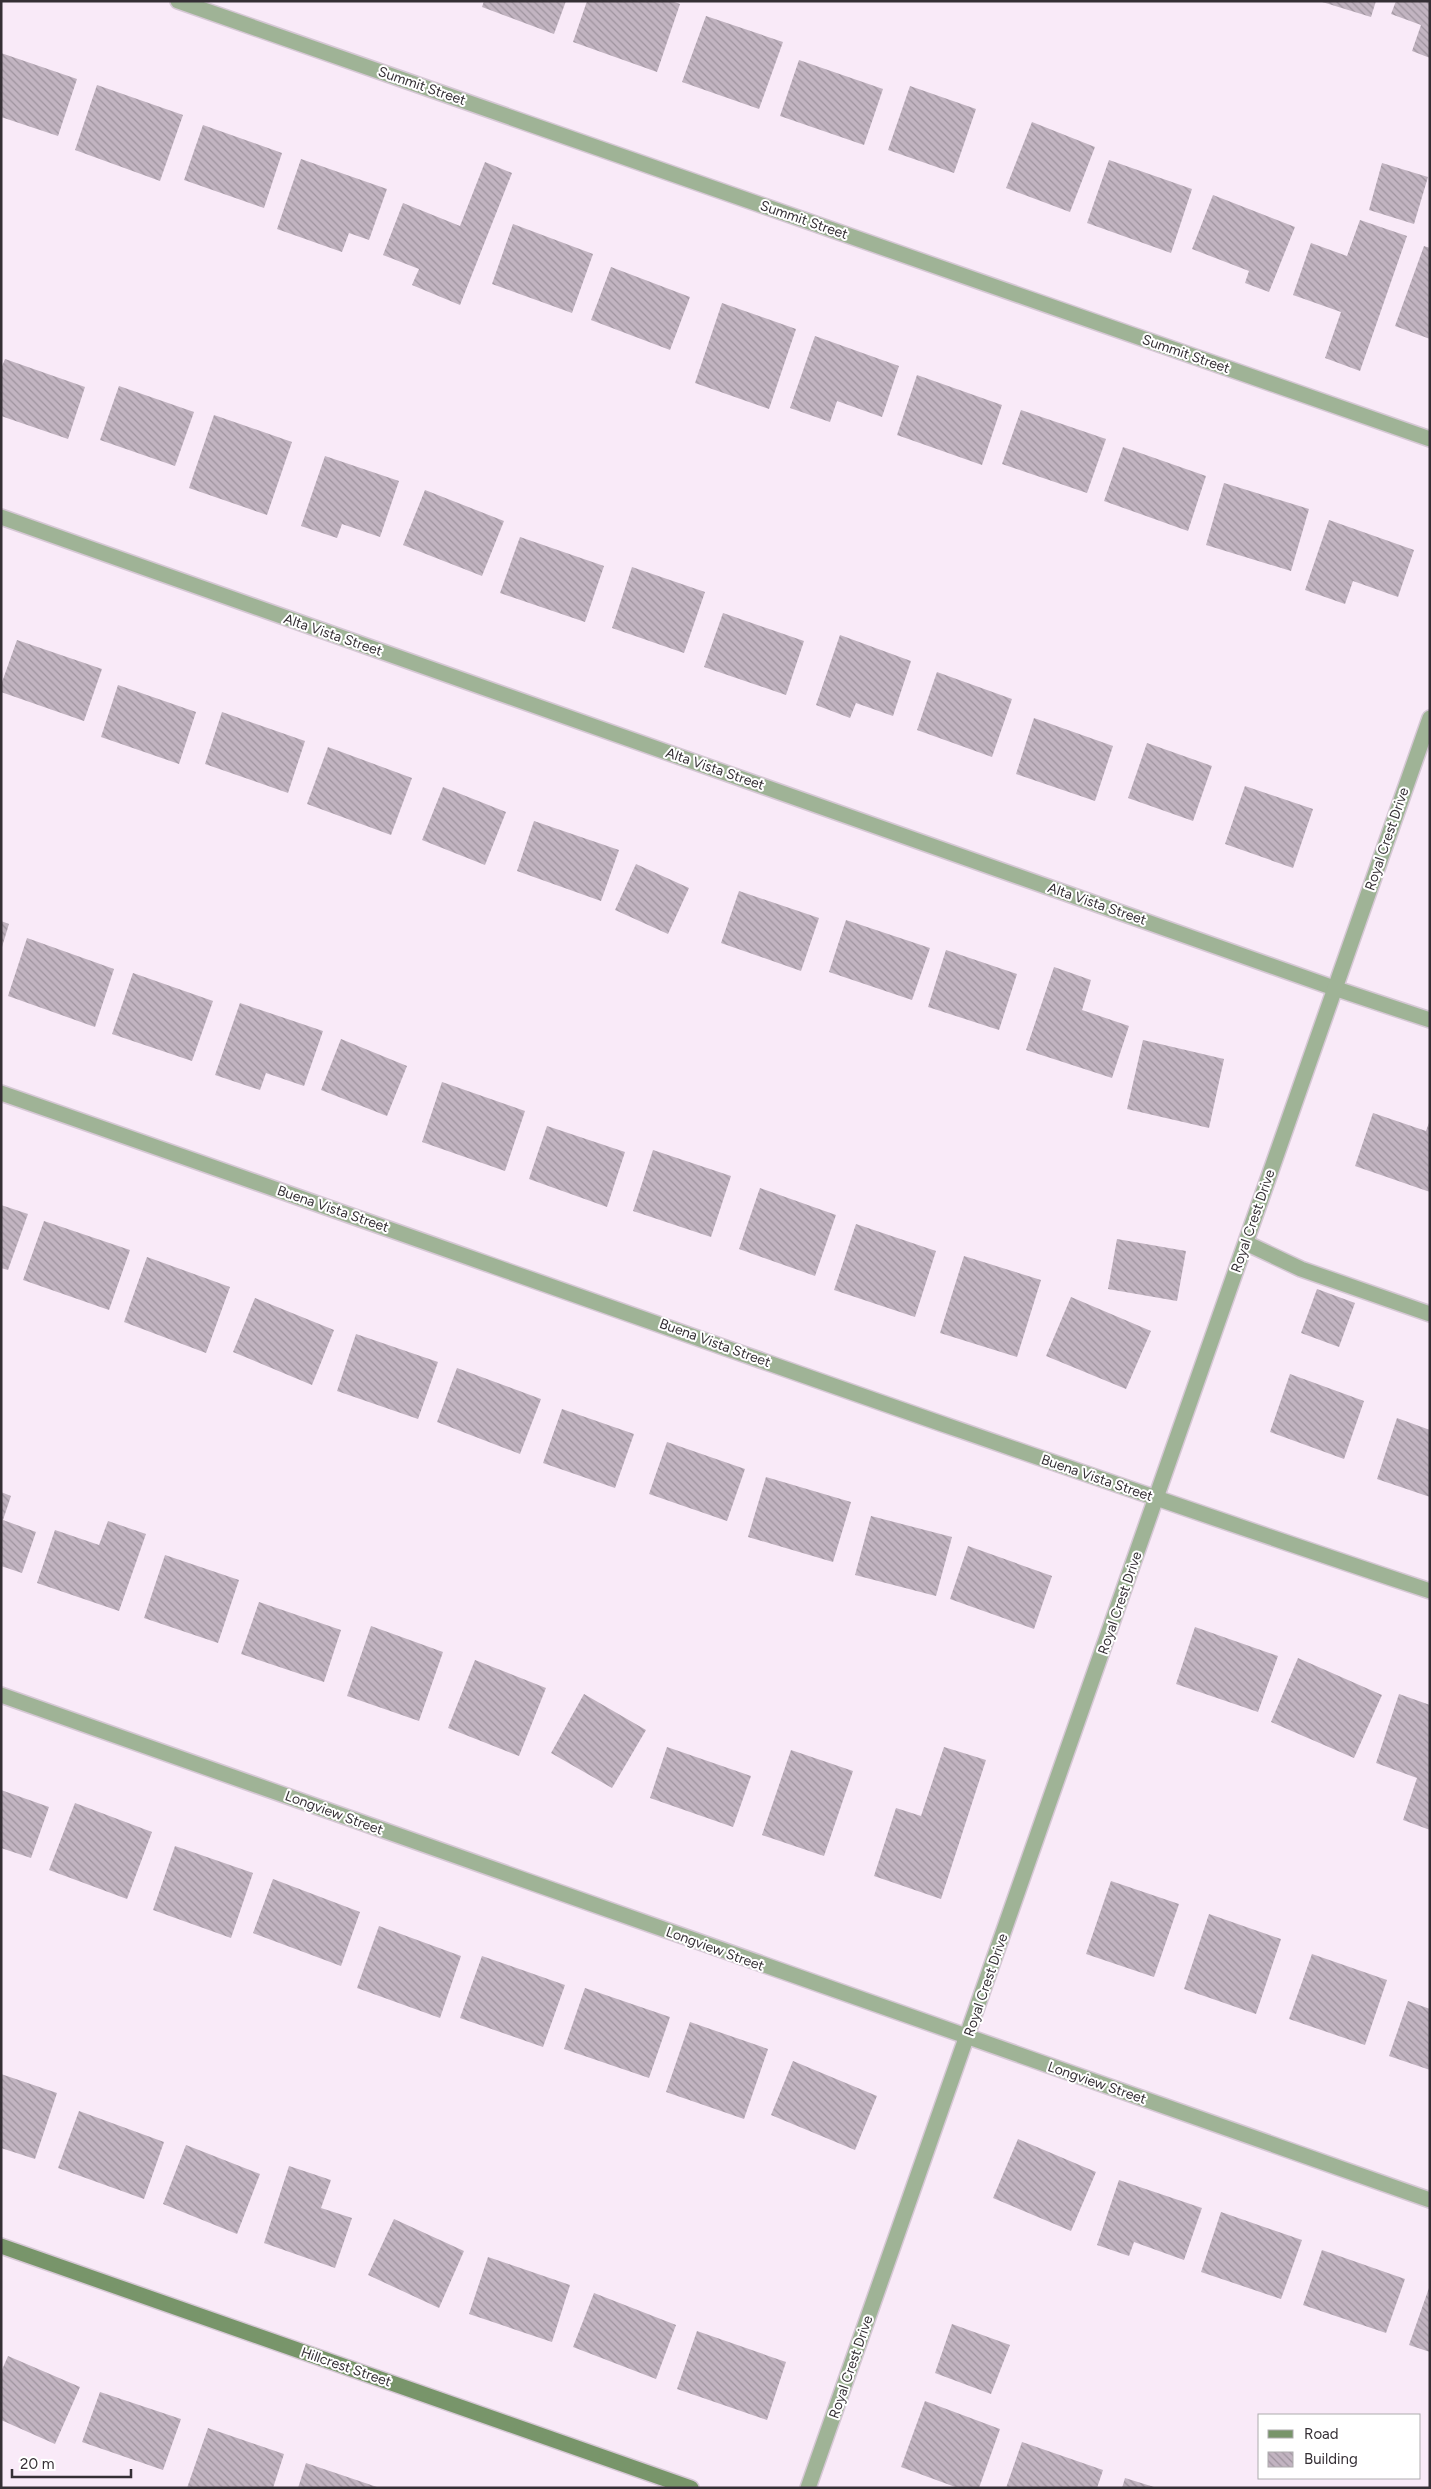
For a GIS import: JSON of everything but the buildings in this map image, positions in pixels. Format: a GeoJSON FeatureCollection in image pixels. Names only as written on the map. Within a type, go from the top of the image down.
{"type":"FeatureCollection","features":[{"type":"Feature","properties":{"kind":"street","name":"Summit Street"},"geometry":{"type":"LineString","coordinates":[[178,1],[1430,439]]}},
{"type":"Feature","properties":{"kind":"street","name":"Alta Vista Street"},"geometry":{"type":"LineString","coordinates":[[1,517],[1334,988],[1430,1020]]}},
{"type":"Feature","properties":{"kind":"street","name":"Royal Crest Drive"},"geometry":{"type":"LineString","coordinates":[[808,2488],[1430,718]]}},
{"type":"Feature","properties":{"kind":"street","name":"Buena Vista Street"},"geometry":{"type":"LineString","coordinates":[[1,1093],[410,1235],[1156,1499],[1430,1591]]}},
{"type":"Feature","properties":{"kind":"street"},"geometry":{"type":"LineString","coordinates":[[1246,1242],[1301,1269],[1430,1314]]}},
{"type":"Feature","properties":{"kind":"street","name":"Longview Street"},"geometry":{"type":"LineString","coordinates":[[1,1695],[967,2038],[1430,2200]]}},
{"type":"Feature","properties":{"kind":"street","name":"Hillcrest Street"},"geometry":{"type":"LineString","coordinates":[[1,2246],[691,2488]]}}]}
